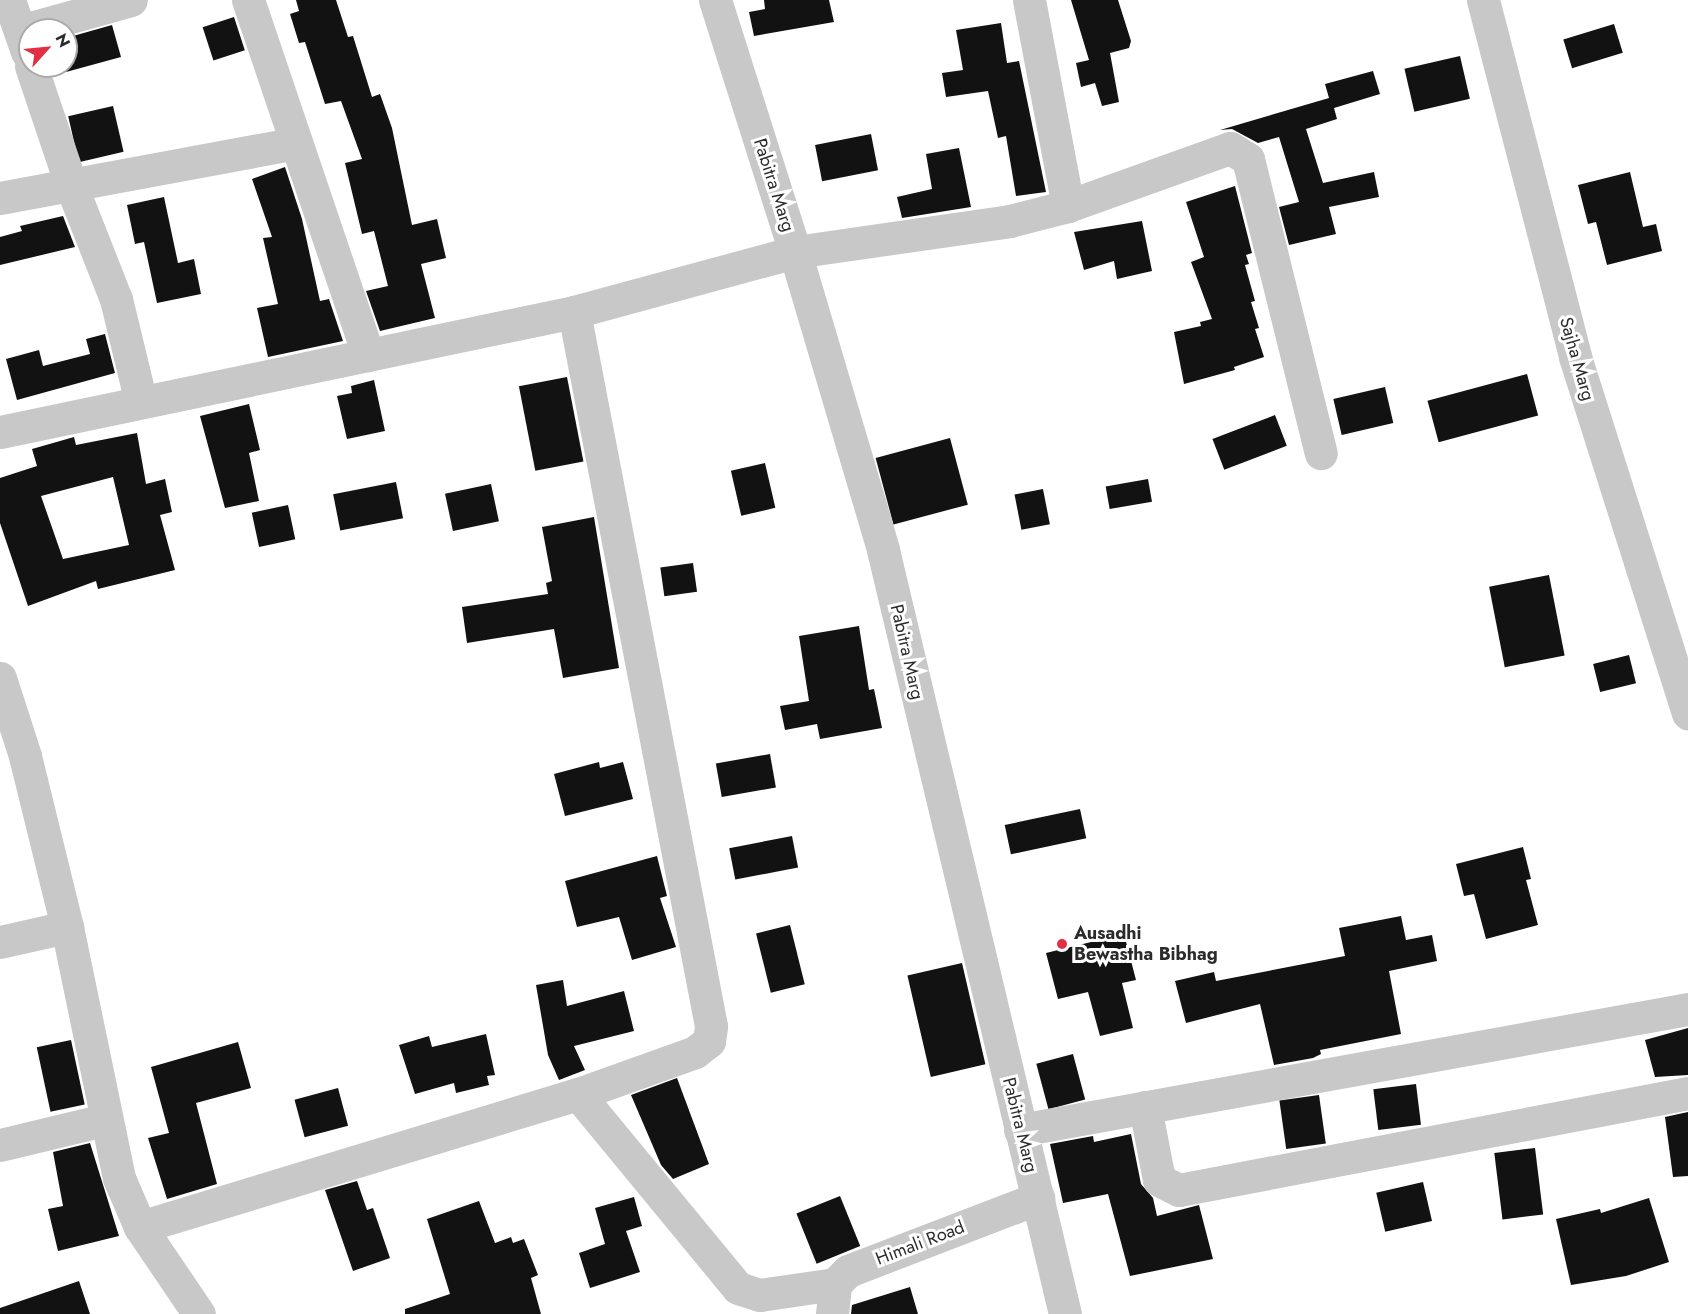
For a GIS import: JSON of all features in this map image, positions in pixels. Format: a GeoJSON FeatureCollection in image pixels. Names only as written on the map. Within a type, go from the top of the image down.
{"type":"FeatureCollection","features":[{"type":"Feature","properties":{"kind":"street"},"geometry":{"type":"LineString","coordinates":[[9,0],[18,25]]}},
{"type":"Feature","properties":{"kind":"street"},"geometry":{"type":"LineString","coordinates":[[67,18],[131,0]]}},
{"type":"Feature","properties":{"kind":"street"},"geometry":{"type":"LineString","coordinates":[[248,0],[368,355]]}},
{"type":"Feature","properties":{"kind":"street","name":"Pabitra Marg"},"geometry":{"type":"LineString","coordinates":[[716,0],[795,252],[883,550],[1065,1314]]}},
{"type":"Feature","properties":{"kind":"street"},"geometry":{"type":"LineString","coordinates":[[1029,0],[1068,206]]}},
{"type":"Feature","properties":{"kind":"street","name":"Sajha Marg"},"geometry":{"type":"LineString","coordinates":[[1483,0],[1575,357],[1688,714]]}},
{"type":"Feature","properties":{"kind":"street"},"geometry":{"type":"LineString","coordinates":[[36,78],[71,185],[116,299],[141,402]]}},
{"type":"Feature","properties":{"kind":"street"},"geometry":{"type":"LineString","coordinates":[[0,198],[296,143]]}},
{"type":"Feature","properties":{"kind":"street"},"geometry":{"type":"LineString","coordinates":[[0,432],[574,312],[795,252],[1010,221],[1068,206],[1230,148],[1248,159],[1321,453]]}},
{"type":"Feature","properties":{"kind":"street"},"geometry":{"type":"LineString","coordinates":[[140,1227],[578,1094],[695,1052],[706,1046],[712,1035],[574,312]]}},
{"type":"Feature","properties":{"kind":"street"},"geometry":{"type":"LineString","coordinates":[[0,678],[25,756],[67,927],[104,1120],[119,1178],[140,1227],[199,1314]]}},
{"type":"Feature","properties":{"kind":"street"},"geometry":{"type":"LineString","coordinates":[[0,942],[67,927]]}},
{"type":"Feature","properties":{"kind":"street"},"geometry":{"type":"LineString","coordinates":[[1020,1130],[1688,1009]]}},
{"type":"Feature","properties":{"kind":"street"},"geometry":{"type":"LineString","coordinates":[[1145,1107],[1159,1180],[1179,1190],[1688,1093]]}},
{"type":"Feature","properties":{"kind":"street"},"geometry":{"type":"LineString","coordinates":[[578,1094],[738,1288],[760,1296],[833,1299]]}},
{"type":"Feature","properties":{"kind":"street"},"geometry":{"type":"LineString","coordinates":[[0,1145],[104,1120]]}},
{"type":"Feature","properties":{"kind":"street","name":"Himali Road"},"geometry":{"type":"LineString","coordinates":[[833,1299],[848,1271],[1038,1198]]}},
{"type":"Feature","properties":{"kind":"building"},"geometry":{"type":"Polygon","coordinates":[[[296,0],[336,0],[348,37],[353,36],[372,97],[380,94],[392,128],[412,225],[437,219],[446,258],[421,264],[435,318],[380,331],[366,291],[388,286],[374,231],[362,234],[345,163],[362,159],[341,101],[325,104],[305,42],[299,43],[290,14],[299,11],[296,0]]]}},
{"type":"Feature","properties":{"kind":"building"},"geometry":{"type":"Polygon","coordinates":[[[764,0],[829,0],[834,22],[754,36],[749,12],[765,9],[764,0]]]}},
{"type":"Feature","properties":{"kind":"building"},"geometry":{"type":"Polygon","coordinates":[[[1071,0],[1118,0],[1131,41],[1129,48],[1110,53],[1119,102],[1102,106],[1095,83],[1081,87],[1076,63],[1089,60],[1071,0]]]}},
{"type":"Feature","properties":{"kind":"building"},"geometry":{"type":"Polygon","coordinates":[[[234,17],[245,50],[213,60],[203,27],[234,17]]]}},
{"type":"Feature","properties":{"kind":"building"},"geometry":{"type":"Polygon","coordinates":[[[1001,23],[1007,63],[1019,61],[1046,192],[1016,196],[1006,136],[998,138],[988,91],[946,97],[942,73],[963,70],[956,30],[1001,23]]]}},
{"type":"Feature","properties":{"kind":"building"},"geometry":{"type":"Polygon","coordinates":[[[1614,24],[1623,53],[1572,68],[1563,39],[1614,24]]]}},
{"type":"Feature","properties":{"kind":"building"},"geometry":{"type":"Polygon","coordinates":[[[112,25],[121,57],[78,69],[78,35],[112,25]]]}},
{"type":"Feature","properties":{"kind":"building"},"geometry":{"type":"Polygon","coordinates":[[[1460,56],[1470,99],[1414,112],[1404,69],[1460,56]]]}},
{"type":"Feature","properties":{"kind":"building"},"geometry":{"type":"Polygon","coordinates":[[[1373,71],[1380,94],[1334,108],[1337,119],[1306,129],[1323,183],[1374,172],[1379,197],[1329,207],[1336,234],[1289,245],[1279,207],[1299,202],[1279,137],[1258,143],[1232,129],[1220,130],[1329,98],[1325,84],[1373,71]]]}},
{"type":"Feature","properties":{"kind":"building"},"geometry":{"type":"Polygon","coordinates":[[[113,106],[124,152],[79,162],[68,116],[113,106]]]}},
{"type":"Feature","properties":{"kind":"building"},"geometry":{"type":"Polygon","coordinates":[[[871,134],[878,170],[822,181],[815,145],[871,134]]]}},
{"type":"Feature","properties":{"kind":"building"},"geometry":{"type":"Polygon","coordinates":[[[959,148],[971,207],[902,218],[897,197],[932,189],[926,154],[959,148]]]}},
{"type":"Feature","properties":{"kind":"building"},"geometry":{"type":"Polygon","coordinates":[[[285,167],[302,219],[320,301],[329,299],[343,341],[268,357],[257,308],[278,304],[263,238],[272,237],[252,179],[285,167]]]}},
{"type":"Feature","properties":{"kind":"building"},"geometry":{"type":"Polygon","coordinates":[[[1630,172],[1643,227],[1656,224],[1662,251],[1607,265],[1596,222],[1588,224],[1578,185],[1630,172]]]}},
{"type":"Feature","properties":{"kind":"building"},"geometry":{"type":"Polygon","coordinates":[[[1235,186],[1252,253],[1246,255],[1249,264],[1245,265],[1255,301],[1251,302],[1259,328],[1255,329],[1264,357],[1234,367],[1235,370],[1184,384],[1174,332],[1201,326],[1200,322],[1212,319],[1191,262],[1204,257],[1186,202],[1235,186]]]}},
{"type":"Feature","properties":{"kind":"building"},"geometry":{"type":"Polygon","coordinates":[[[164,197],[178,263],[194,259],[201,294],[157,303],[144,242],[135,244],[127,205],[164,197]]]}},
{"type":"Feature","properties":{"kind":"building"},"geometry":{"type":"Polygon","coordinates":[[[63,216],[75,247],[0,265],[0,237],[22,231],[20,226],[63,216]]]}},
{"type":"Feature","properties":{"kind":"building"},"geometry":{"type":"Polygon","coordinates":[[[1142,221],[1152,271],[1117,279],[1114,261],[1084,270],[1074,232],[1142,221]]]}},
{"type":"Feature","properties":{"kind":"building"},"geometry":{"type":"Polygon","coordinates":[[[105,334],[115,373],[17,400],[6,359],[39,350],[43,366],[90,354],[86,339],[105,334]]]}},
{"type":"Feature","properties":{"kind":"building"},"geometry":{"type":"Polygon","coordinates":[[[1527,374],[1538,416],[1439,442],[1428,401],[1527,374]]]}},
{"type":"Feature","properties":{"kind":"building"},"geometry":{"type":"Polygon","coordinates":[[[567,377],[583,461],[535,471],[519,386],[567,377]]]}},
{"type":"Feature","properties":{"kind":"building"},"geometry":{"type":"Polygon","coordinates":[[[374,380],[385,431],[347,439],[337,396],[352,393],[351,386],[374,380]]]}},
{"type":"Feature","properties":{"kind":"building"},"geometry":{"type":"Polygon","coordinates":[[[1385,387],[1393,423],[1342,435],[1333,399],[1385,387]]]}},
{"type":"Feature","properties":{"kind":"building"},"geometry":{"type":"Polygon","coordinates":[[[249,404],[260,450],[249,453],[259,501],[225,508],[200,416],[249,404]]]}},
{"type":"Feature","properties":{"kind":"building"},"geometry":{"type":"Polygon","coordinates":[[[1275,415],[1287,446],[1224,470],[1212,439],[1275,415]]]}},
{"type":"Feature","properties":{"kind":"building"},"geometry":{"type":"Polygon","coordinates":[[[137,433],[146,484],[165,479],[172,512],[160,515],[175,570],[98,589],[96,581],[28,606],[0,523],[0,478],[37,466],[32,449],[74,437],[76,445],[137,433]],[[113,477],[41,496],[63,559],[129,545],[113,477]]]}},
{"type":"Feature","properties":{"kind":"building"},"geometry":{"type":"Polygon","coordinates":[[[950,438],[968,505],[893,525],[876,458],[950,438]]]}},
{"type":"Feature","properties":{"kind":"building"},"geometry":{"type":"Polygon","coordinates":[[[765,463],[775,508],[741,516],[731,471],[765,463]]]}},
{"type":"Feature","properties":{"kind":"building"},"geometry":{"type":"Polygon","coordinates":[[[1148,479],[1152,502],[1110,509],[1106,486],[1148,479]]]}},
{"type":"Feature","properties":{"kind":"building"},"geometry":{"type":"Polygon","coordinates":[[[396,482],[403,518],[340,531],[333,494],[396,482]]]}},
{"type":"Feature","properties":{"kind":"building"},"geometry":{"type":"Polygon","coordinates":[[[491,484],[499,521],[453,531],[445,494],[491,484]]]}},
{"type":"Feature","properties":{"kind":"building"},"geometry":{"type":"Polygon","coordinates":[[[1043,489],[1050,524],[1021,530],[1015,495],[1043,489]]]}},
{"type":"Feature","properties":{"kind":"building"},"geometry":{"type":"Polygon","coordinates":[[[288,505],[295,539],[259,547],[252,513],[288,505]]]}},
{"type":"Feature","properties":{"kind":"building"},"geometry":{"type":"Polygon","coordinates":[[[594,517],[619,668],[563,678],[554,629],[467,643],[462,607],[548,594],[546,583],[552,581],[542,527],[594,517]]]}},
{"type":"Feature","properties":{"kind":"building"},"geometry":{"type":"Polygon","coordinates":[[[693,563],[697,592],[664,596],[660,568],[693,563]]]}},
{"type":"Feature","properties":{"kind":"building"},"geometry":{"type":"Polygon","coordinates":[[[1549,575],[1565,655],[1505,667],[1489,587],[1549,575]]]}},
{"type":"Feature","properties":{"kind":"building"},"geometry":{"type":"Polygon","coordinates":[[[859,626],[869,690],[874,689],[882,728],[820,739],[817,724],[785,730],[780,706],[809,701],[799,636],[859,626]]]}},
{"type":"Feature","properties":{"kind":"building"},"geometry":{"type":"Polygon","coordinates":[[[1629,655],[1636,683],[1600,692],[1593,664],[1629,655]]]}},
{"type":"Feature","properties":{"kind":"building"},"geometry":{"type":"Polygon","coordinates":[[[770,754],[776,787],[722,797],[716,764],[770,754]]]}},
{"type":"Feature","properties":{"kind":"building"},"geometry":{"type":"Polygon","coordinates":[[[599,762],[600,768],[623,762],[633,799],[565,816],[554,774],[599,762]]]}},
{"type":"Feature","properties":{"kind":"building"},"geometry":{"type":"Polygon","coordinates":[[[1080,809],[1086,838],[1011,854],[1005,825],[1080,809]]]}},
{"type":"Feature","properties":{"kind":"building"},"geometry":{"type":"Polygon","coordinates":[[[792,836],[798,867],[735,880],[729,848],[792,836]]]}},
{"type":"Feature","properties":{"kind":"building"},"geometry":{"type":"Polygon","coordinates":[[[1523,847],[1531,879],[1526,880],[1538,925],[1486,939],[1474,894],[1464,896],[1456,864],[1523,847]]]}},
{"type":"Feature","properties":{"kind":"building"},"geometry":{"type":"Polygon","coordinates":[[[657,856],[667,896],[660,898],[676,947],[632,960],[619,917],[577,927],[565,881],[657,856]]]}},
{"type":"Feature","properties":{"kind":"building"},"geometry":{"type":"Polygon","coordinates":[[[1401,916],[1406,940],[1432,935],[1437,961],[1389,971],[1401,1034],[1320,1050],[1321,1054],[1313,1058],[1274,1065],[1260,1004],[1186,1023],[1175,981],[1214,972],[1216,981],[1345,956],[1339,928],[1401,916]]]}},
{"type":"Feature","properties":{"kind":"building"},"geometry":{"type":"Polygon","coordinates":[[[790,925],[805,984],[771,993],[756,933],[790,925]]]}},
{"type":"Feature","properties":{"kind":"building"},"geometry":{"type":"Polygon","coordinates":[[[1124,934],[1136,980],[1122,983],[1133,1028],[1100,1036],[1088,992],[1058,999],[1046,953],[1124,934]]]}},
{"type":"Feature","properties":{"kind":"building"},"geometry":{"type":"Polygon","coordinates":[[[962,963],[985,1064],[931,1077],[907,976],[962,963]]]}},
{"type":"Feature","properties":{"kind":"building"},"geometry":{"type":"Polygon","coordinates":[[[563,980],[567,1006],[624,991],[634,1031],[574,1046],[585,1070],[559,1080],[548,1055],[536,985],[563,980]]]}},
{"type":"Feature","properties":{"kind":"building"},"geometry":{"type":"Polygon","coordinates":[[[1688,1028],[1688,1075],[1655,1077],[1645,1040],[1688,1028]]]}},
{"type":"Feature","properties":{"kind":"building"},"geometry":{"type":"Polygon","coordinates":[[[486,1034],[495,1075],[487,1076],[489,1085],[456,1093],[454,1083],[415,1094],[399,1045],[429,1036],[432,1047],[486,1034]]]}},
{"type":"Feature","properties":{"kind":"building"},"geometry":{"type":"Polygon","coordinates":[[[71,1040],[85,1105],[50,1112],[37,1047],[71,1040]]]}},
{"type":"Feature","properties":{"kind":"building"},"geometry":{"type":"Polygon","coordinates":[[[238,1042],[251,1088],[196,1103],[217,1184],[167,1199],[148,1138],[169,1133],[151,1067],[238,1042]]]}},
{"type":"Feature","properties":{"kind":"building"},"geometry":{"type":"Polygon","coordinates":[[[1073,1054],[1085,1099],[1048,1109],[1036,1064],[1073,1054]]]}},
{"type":"Feature","properties":{"kind":"building"},"geometry":{"type":"Polygon","coordinates":[[[677,1078],[709,1164],[673,1179],[661,1165],[631,1095],[677,1078]]]}},
{"type":"Feature","properties":{"kind":"building"},"geometry":{"type":"Polygon","coordinates":[[[1416,1084],[1421,1125],[1378,1130],[1373,1089],[1416,1084]]]}},
{"type":"Feature","properties":{"kind":"building"},"geometry":{"type":"Polygon","coordinates":[[[338,1088],[348,1126],[305,1137],[295,1100],[338,1088]]]}},
{"type":"Feature","properties":{"kind":"building"},"geometry":{"type":"Polygon","coordinates":[[[1319,1095],[1326,1144],[1286,1149],[1279,1101],[1319,1095]]]}},
{"type":"Feature","properties":{"kind":"building"},"geometry":{"type":"Polygon","coordinates":[[[1688,1112],[1688,1176],[1673,1177],[1665,1117],[1688,1112]]]}},
{"type":"Feature","properties":{"kind":"building"},"geometry":{"type":"Polygon","coordinates":[[[1131,1134],[1141,1184],[1153,1198],[1157,1216],[1199,1205],[1213,1259],[1130,1276],[1108,1194],[1063,1203],[1050,1144],[1093,1136],[1094,1142],[1131,1134]]]}},
{"type":"Feature","properties":{"kind":"building"},"geometry":{"type":"Polygon","coordinates":[[[90,1143],[119,1236],[58,1251],[48,1209],[63,1206],[53,1152],[90,1143]]]}},
{"type":"Feature","properties":{"kind":"building"},"geometry":{"type":"Polygon","coordinates":[[[1535,1148],[1543,1215],[1502,1219],[1494,1153],[1535,1148]]]}},
{"type":"Feature","properties":{"kind":"building"},"geometry":{"type":"Polygon","coordinates":[[[357,1181],[367,1210],[373,1208],[390,1258],[353,1271],[325,1190],[357,1181]]]}},
{"type":"Feature","properties":{"kind":"building"},"geometry":{"type":"Polygon","coordinates":[[[1423,1182],[1432,1221],[1385,1232],[1376,1193],[1423,1182]]]}},
{"type":"Feature","properties":{"kind":"building"},"geometry":{"type":"Polygon","coordinates":[[[840,1196],[860,1246],[817,1264],[796,1214],[840,1196]]]}},
{"type":"Feature","properties":{"kind":"building"},"geometry":{"type":"Polygon","coordinates":[[[634,1197],[642,1226],[626,1231],[640,1272],[590,1288],[579,1253],[605,1244],[595,1208],[634,1197]]]}},
{"type":"Feature","properties":{"kind":"building"},"geometry":{"type":"Polygon","coordinates":[[[1649,1198],[1669,1262],[1626,1276],[1571,1285],[1556,1219],[1600,1209],[1601,1213],[1649,1198]]]}},
{"type":"Feature","properties":{"kind":"building"},"geometry":{"type":"Polygon","coordinates":[[[479,1201],[495,1243],[511,1237],[513,1243],[524,1239],[538,1275],[531,1278],[541,1314],[405,1314],[405,1309],[450,1294],[427,1219],[479,1201]]]}},
{"type":"Feature","properties":{"kind":"building"},"geometry":{"type":"Polygon","coordinates":[[[79,1281],[90,1314],[0,1314],[0,1308],[79,1281]]]}},
{"type":"Feature","properties":{"kind":"building"},"geometry":{"type":"Polygon","coordinates":[[[910,1287],[918,1314],[851,1314],[852,1305],[910,1287]]]}},
{"type":"Feature","properties":{"kind":"place","name":"Ausadhi Bewastha Bibhag"},"geometry":{"type":"Point","coordinates":[1062,944]}}]}
